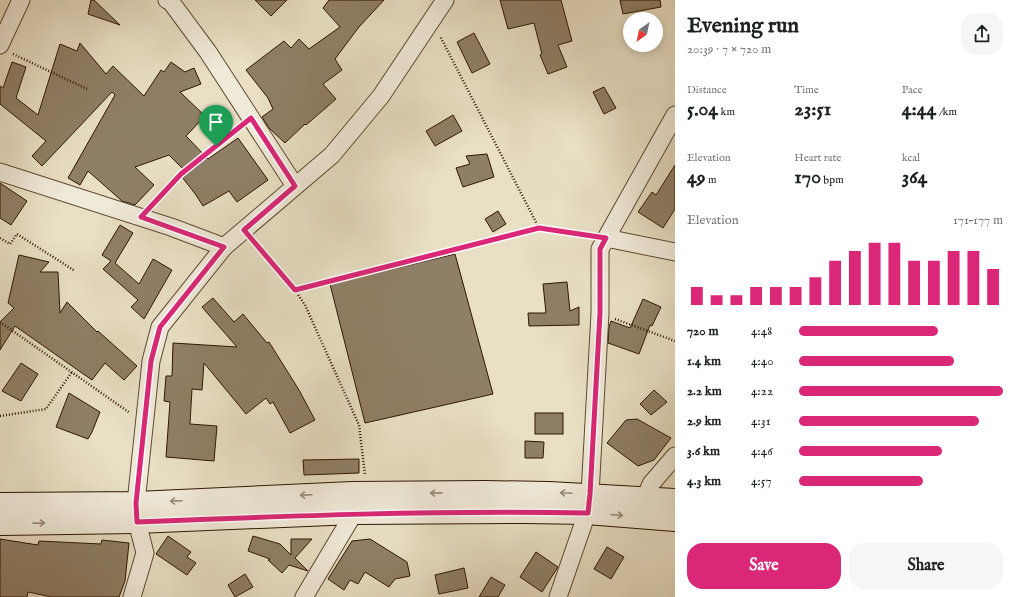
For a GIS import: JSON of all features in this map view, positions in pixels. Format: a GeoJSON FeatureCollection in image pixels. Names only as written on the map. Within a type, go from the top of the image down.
{"type":"FeatureCollection","features":[{"type":"Feature","properties":{"kind":"street"},"geometry":{"type":"LineString","coordinates":[[3,48],[21,0]]}},
{"type":"Feature","properties":{"kind":"street"},"geometry":{"type":"LineString","coordinates":[[167,0],[171,2],[208,52],[295,186]]}},
{"type":"Feature","properties":{"kind":"street"},"geometry":{"type":"LineString","coordinates":[[132,597],[145,553],[136,512],[151,361],[160,327],[224,247],[332,155],[381,96],[444,0]]}},
{"type":"Feature","properties":{"kind":"street"},"geometry":{"type":"LineString","coordinates":[[558,597],[589,504],[600,313],[600,249],[675,115]]}},
{"type":"Feature","properties":{"kind":"street"},"geometry":{"type":"LineString","coordinates":[[0,172],[141,217],[224,247]]}},
{"type":"Feature","properties":{"kind":"street"},"geometry":{"type":"LineString","coordinates":[[606,238],[675,252]]}},
{"type":"Feature","properties":{"kind":"street"},"geometry":{"type":"LineString","coordinates":[[645,498],[650,484],[675,456]]}},
{"type":"Feature","properties":{"kind":"street"},"geometry":{"type":"LineString","coordinates":[[0,524],[367,493],[485,492],[589,504],[675,520]]}},
{"type":"Feature","properties":{"kind":"street"},"geometry":{"type":"LineString","coordinates":[[0,504],[136,512],[526,512],[645,498],[675,500]]}},
{"type":"Feature","properties":{"kind":"street"},"geometry":{"type":"LineString","coordinates":[[304,597],[354,513]]}},
{"type":"Feature","properties":{"kind":"path"},"geometry":{"type":"LineString","coordinates":[[432,20],[539,228]]}},
{"type":"Feature","properties":{"kind":"path"},"geometry":{"type":"LineString","coordinates":[[3,48],[87,89]]}},
{"type":"Feature","properties":{"kind":"path"},"geometry":{"type":"LineString","coordinates":[[141,217],[181,174],[251,118]]}},
{"type":"Feature","properties":{"kind":"path"},"geometry":{"type":"LineString","coordinates":[[295,290],[539,228],[606,238]]}},
{"type":"Feature","properties":{"kind":"path"},"geometry":{"type":"LineString","coordinates":[[244,230],[295,290],[305,305],[359,425],[367,493]]}},
{"type":"Feature","properties":{"kind":"path"},"geometry":{"type":"LineString","coordinates":[[0,238],[10,244],[17,234],[75,270]]}},
{"type":"Feature","properties":{"kind":"path"},"geometry":{"type":"LineString","coordinates":[[600,313],[675,341]]}},
{"type":"Feature","properties":{"kind":"path"},"geometry":{"type":"LineString","coordinates":[[0,322],[145,424]]}},
{"type":"Feature","properties":{"kind":"path"},"geometry":{"type":"LineString","coordinates":[[0,416],[46,409],[72,372]]}},
{"type":"Feature","properties":{"kind":"building"},"geometry":{"type":"Polygon","coordinates":[[[91,0],[94,0],[120,25],[88,14],[91,0]]]}},
{"type":"Feature","properties":{"kind":"building"},"geometry":{"type":"Polygon","coordinates":[[[255,0],[287,0],[271,16],[255,0]]]}},
{"type":"Feature","properties":{"kind":"building"},"geometry":{"type":"Polygon","coordinates":[[[329,0],[384,0],[359,27],[335,59],[342,70],[323,84],[336,99],[306,125],[305,124],[285,143],[269,128],[262,117],[273,109],[268,98],[246,70],[284,41],[291,48],[299,39],[309,49],[340,27],[323,8],[329,0]]]}},
{"type":"Feature","properties":{"kind":"building"},"geometry":{"type":"Polygon","coordinates":[[[500,0],[561,0],[572,41],[558,45],[567,67],[548,74],[540,55],[542,54],[534,23],[508,29],[500,0]]]}},
{"type":"Feature","properties":{"kind":"building"},"geometry":{"type":"Polygon","coordinates":[[[620,0],[660,0],[661,7],[634,12],[623,12],[623,14],[620,0]]]}},
{"type":"Feature","properties":{"kind":"building"},"geometry":{"type":"Polygon","coordinates":[[[474,33],[490,64],[472,73],[457,42],[474,33]]]}},
{"type":"Feature","properties":{"kind":"building"},"geometry":{"type":"Polygon","coordinates":[[[80,43],[106,74],[113,66],[144,96],[161,70],[164,72],[171,62],[185,72],[194,68],[201,84],[180,92],[205,116],[186,136],[208,159],[238,138],[268,180],[237,202],[229,191],[203,206],[182,177],[187,173],[169,155],[135,167],[154,185],[135,205],[122,201],[88,171],[80,185],[68,178],[115,95],[112,92],[42,166],[32,156],[46,141],[0,104],[0,86],[3,88],[12,62],[26,67],[16,98],[38,115],[60,44],[77,51],[80,43]]]}},
{"type":"Feature","properties":{"kind":"building"},"geometry":{"type":"Polygon","coordinates":[[[604,87],[616,108],[604,114],[593,92],[604,87]]]}},
{"type":"Feature","properties":{"kind":"building"},"geometry":{"type":"Polygon","coordinates":[[[453,115],[462,131],[435,146],[426,131],[453,115]]]}},
{"type":"Feature","properties":{"kind":"building"},"geometry":{"type":"Polygon","coordinates":[[[487,154],[494,177],[463,187],[456,168],[470,164],[466,156],[487,154]]]}},
{"type":"Feature","properties":{"kind":"building"},"geometry":{"type":"Polygon","coordinates":[[[675,165],[675,209],[663,228],[638,212],[652,192],[656,195],[675,165]]]}},
{"type":"Feature","properties":{"kind":"building"},"geometry":{"type":"Polygon","coordinates":[[[0,183],[27,201],[11,225],[0,218],[0,183]]]}},
{"type":"Feature","properties":{"kind":"building"},"geometry":{"type":"Polygon","coordinates":[[[498,211],[506,224],[493,232],[485,219],[498,211]]]}},
{"type":"Feature","properties":{"kind":"building"},"geometry":{"type":"Polygon","coordinates":[[[120,225],[133,233],[115,263],[139,284],[153,259],[172,270],[144,319],[131,307],[138,300],[103,269],[111,261],[102,255],[120,225]]]}},
{"type":"Feature","properties":{"kind":"building"},"geometry":{"type":"Polygon","coordinates":[[[455,254],[493,394],[365,423],[330,284],[455,254]]]}},
{"type":"Feature","properties":{"kind":"building"},"geometry":{"type":"Polygon","coordinates":[[[19,255],[49,262],[40,272],[58,272],[60,313],[67,302],[97,332],[98,331],[137,366],[124,380],[105,363],[92,380],[15,326],[0,350],[0,322],[14,308],[8,303],[19,255]]]}},
{"type":"Feature","properties":{"kind":"building"},"geometry":{"type":"Polygon","coordinates":[[[567,282],[570,311],[579,307],[579,325],[529,326],[528,313],[546,313],[543,284],[567,282]]]}},
{"type":"Feature","properties":{"kind":"building"},"geometry":{"type":"Polygon","coordinates":[[[213,298],[234,322],[243,314],[267,343],[269,342],[299,390],[315,420],[290,433],[273,402],[270,404],[266,398],[246,414],[204,363],[202,390],[192,389],[190,424],[217,426],[214,461],[166,457],[170,402],[164,401],[166,376],[172,376],[173,343],[237,347],[202,307],[213,298]]]}},
{"type":"Feature","properties":{"kind":"building"},"geometry":{"type":"Polygon","coordinates":[[[643,299],[661,307],[652,326],[650,325],[639,354],[608,343],[611,321],[630,328],[643,299]]]}},
{"type":"Feature","properties":{"kind":"building"},"geometry":{"type":"Polygon","coordinates":[[[21,363],[38,374],[21,401],[2,391],[21,363]]]}},
{"type":"Feature","properties":{"kind":"building"},"geometry":{"type":"Polygon","coordinates":[[[654,390],[667,402],[651,415],[640,404],[654,390]]]}},
{"type":"Feature","properties":{"kind":"building"},"geometry":{"type":"Polygon","coordinates":[[[69,393],[100,412],[88,439],[56,427],[69,393]]]}},
{"type":"Feature","properties":{"kind":"building"},"geometry":{"type":"Polygon","coordinates":[[[535,413],[563,413],[563,434],[535,434],[535,413]]]}},
{"type":"Feature","properties":{"kind":"building"},"geometry":{"type":"Polygon","coordinates":[[[637,419],[671,438],[654,460],[638,466],[607,443],[626,420],[637,419]]]}},
{"type":"Feature","properties":{"kind":"building"},"geometry":{"type":"Polygon","coordinates":[[[525,441],[544,442],[543,458],[525,458],[525,441]]]}},
{"type":"Feature","properties":{"kind":"building"},"geometry":{"type":"Polygon","coordinates":[[[359,459],[359,473],[304,475],[303,460],[359,459]]]}},
{"type":"Feature","properties":{"kind":"building"},"geometry":{"type":"Polygon","coordinates":[[[168,536],[191,552],[187,557],[196,563],[187,575],[156,554],[168,536]]]}},
{"type":"Feature","properties":{"kind":"building"},"geometry":{"type":"Polygon","coordinates":[[[253,536],[280,544],[291,555],[291,539],[312,539],[295,558],[308,571],[289,565],[282,573],[268,560],[270,559],[248,551],[253,536]]]}},
{"type":"Feature","properties":{"kind":"building"},"geometry":{"type":"Polygon","coordinates":[[[0,539],[38,545],[39,541],[101,544],[102,540],[129,543],[125,581],[119,597],[52,597],[28,592],[27,597],[0,597],[0,539]]]}},
{"type":"Feature","properties":{"kind":"building"},"geometry":{"type":"Polygon","coordinates":[[[370,539],[407,562],[410,576],[395,579],[389,587],[365,572],[358,584],[350,580],[344,590],[328,579],[352,541],[370,539]]]}},
{"type":"Feature","properties":{"kind":"building"},"geometry":{"type":"Polygon","coordinates":[[[607,547],[624,557],[611,579],[594,569],[607,547]]]}},
{"type":"Feature","properties":{"kind":"building"},"geometry":{"type":"Polygon","coordinates":[[[536,552],[558,567],[542,592],[520,577],[536,552]]]}},
{"type":"Feature","properties":{"kind":"building"},"geometry":{"type":"Polygon","coordinates":[[[464,568],[468,588],[439,594],[435,575],[464,568]]]}},
{"type":"Feature","properties":{"kind":"building"},"geometry":{"type":"Polygon","coordinates":[[[245,574],[253,587],[235,597],[228,585],[245,574]]]}},
{"type":"Feature","properties":{"kind":"building"},"geometry":{"type":"Polygon","coordinates":[[[491,577],[505,585],[498,597],[479,597],[491,577]]]}},
{"type":"Feature","properties":{"kind":"route"},"geometry":{"type":"LineString","coordinates":[[251,118],[295,186],[244,230],[295,290],[539,228],[606,238],[600,249],[600,313],[588,513],[354,513],[137,522],[136,503],[151,361],[160,327],[224,247],[141,217],[181,174],[216,146],[251,118]]}}]}
